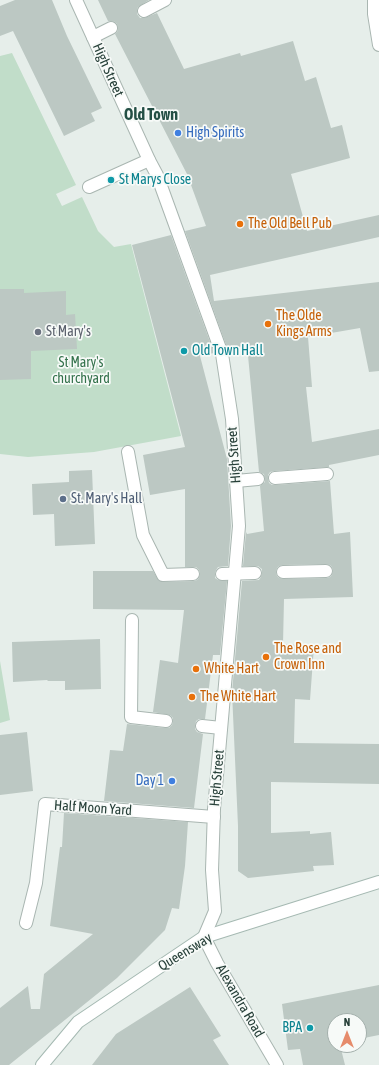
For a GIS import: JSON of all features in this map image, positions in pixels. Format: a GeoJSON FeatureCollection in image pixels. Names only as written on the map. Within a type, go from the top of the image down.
{"type":"FeatureCollection","features":[{"type":"Feature","properties":{"kind":"street","name":"High Street"},"geometry":{"type":"LineString","coordinates":[[76,0],[157,175],[222,354],[232,419],[239,526],[228,573],[221,728],[214,817],[212,870],[215,911],[204,937]]}},
{"type":"Feature","properties":{"kind":"street"},"geometry":{"type":"LineString","coordinates":[[144,11],[165,0]]}},
{"type":"Feature","properties":{"kind":"street"},"geometry":{"type":"LineString","coordinates":[[374,0],[374,14],[379,45]]}},
{"type":"Feature","properties":{"kind":"street"},"geometry":{"type":"LineString","coordinates":[[93,37],[112,28]]}},
{"type":"Feature","properties":{"kind":"street"},"geometry":{"type":"LineString","coordinates":[[89,187],[149,160]]}},
{"type":"Feature","properties":{"kind":"street"},"geometry":{"type":"LineString","coordinates":[[128,452],[143,535],[163,574],[193,574]]}},
{"type":"Feature","properties":{"kind":"street"},"geometry":{"type":"LineString","coordinates":[[275,478],[327,474]]}},
{"type":"Feature","properties":{"kind":"street"},"geometry":{"type":"LineString","coordinates":[[236,481],[258,479]]}},
{"type":"Feature","properties":{"kind":"street"},"geometry":{"type":"LineString","coordinates":[[283,572],[326,571]]}},
{"type":"Feature","properties":{"kind":"street"},"geometry":{"type":"LineString","coordinates":[[228,573],[256,573]]}},
{"type":"Feature","properties":{"kind":"street"},"geometry":{"type":"LineString","coordinates":[[132,620],[131,717],[166,721]]}},
{"type":"Feature","properties":{"kind":"street"},"geometry":{"type":"LineString","coordinates":[[202,726],[221,728]]}},
{"type":"Feature","properties":{"kind":"street","name":"Half Moon Yard"},"geometry":{"type":"LineString","coordinates":[[26,923],[36,883],[45,804],[214,817]]}},
{"type":"Feature","properties":{"kind":"street","name":"Queensway"},"geometry":{"type":"LineString","coordinates":[[42,1065],[78,1022],[204,937],[379,882]]}},
{"type":"Feature","properties":{"kind":"street","name":"Alexandra Road"},"geometry":{"type":"LineString","coordinates":[[204,937],[277,1065]]}},
{"type":"Feature","properties":{"kind":"green space","name":"St Mary's churchyard"},"geometry":{"type":"Polygon","coordinates":[[[12,53],[76,185],[56,194],[62,206],[82,197],[98,231],[114,247],[131,244],[181,436],[94,452],[28,457],[0,454],[0,56],[12,53]]]}},
{"type":"Feature","properties":{"kind":"green space"},"geometry":{"type":"Polygon","coordinates":[[[0,661],[10,720],[0,723],[0,661]]]}},
{"type":"Feature","properties":{"kind":"building"},"geometry":{"type":"Polygon","coordinates":[[[15,0],[52,0],[67,36],[102,108],[91,113],[95,121],[64,136],[13,31],[0,36],[0,6],[15,0]]]}},
{"type":"Feature","properties":{"kind":"building"},"geometry":{"type":"Polygon","coordinates":[[[98,0],[149,0],[138,7],[137,14],[140,18],[144,18],[157,13],[184,69],[240,53],[241,56],[293,41],[305,81],[316,77],[331,128],[342,125],[350,158],[291,174],[307,231],[379,215],[379,237],[210,275],[214,301],[379,282],[379,371],[369,372],[360,328],[308,337],[312,387],[306,387],[312,442],[379,429],[379,455],[329,465],[329,467],[274,471],[270,472],[268,475],[269,483],[272,485],[330,481],[334,534],[350,532],[353,597],[284,599],[283,644],[314,646],[310,700],[295,699],[294,743],[379,744],[379,784],[271,782],[271,833],[310,831],[310,834],[331,832],[334,865],[313,866],[314,871],[248,878],[238,871],[238,826],[232,692],[242,581],[259,580],[262,573],[262,569],[258,566],[243,566],[246,532],[247,534],[264,531],[260,486],[265,482],[264,474],[259,472],[247,345],[228,350],[185,231],[206,226],[187,174],[115,34],[118,29],[117,24],[112,21],[108,21],[98,0]],[[282,565],[277,568],[276,573],[279,578],[283,579],[327,578],[332,575],[333,571],[330,565],[282,565]]]}},
{"type":"Feature","properties":{"kind":"building"},"geometry":{"type":"Polygon","coordinates":[[[171,235],[214,353],[200,356],[227,459],[231,526],[228,566],[218,567],[215,574],[215,578],[218,580],[227,581],[220,655],[213,655],[205,719],[199,719],[196,721],[195,725],[197,732],[203,734],[194,808],[104,801],[110,750],[123,751],[127,724],[165,728],[169,728],[172,725],[173,718],[170,715],[153,712],[160,660],[178,663],[184,610],[93,609],[93,571],[153,571],[159,581],[163,582],[194,581],[199,578],[200,574],[196,567],[185,567],[185,489],[150,495],[143,455],[185,447],[132,245],[171,235]]]}},
{"type":"Feature","properties":{"kind":"building","name":"St Mary's"},"geometry":{"type":"Polygon","coordinates":[[[0,289],[24,289],[24,293],[66,291],[66,315],[75,314],[77,349],[31,351],[31,379],[0,380],[0,289]]]}},
{"type":"Feature","properties":{"kind":"building","name":"St. Mary's Hall"},"geometry":{"type":"Polygon","coordinates":[[[92,470],[95,544],[55,546],[54,514],[33,515],[32,484],[69,482],[69,471],[92,470]]]}},
{"type":"Feature","properties":{"kind":"building"},"geometry":{"type":"Polygon","coordinates":[[[100,639],[101,689],[65,690],[65,681],[47,680],[13,682],[12,642],[100,639]]]}},
{"type":"Feature","properties":{"kind":"building"},"geometry":{"type":"Polygon","coordinates":[[[27,732],[33,791],[0,795],[0,735],[27,732]]]}},
{"type":"Feature","properties":{"kind":"building"},"geometry":{"type":"Polygon","coordinates":[[[64,813],[188,822],[185,866],[179,909],[172,908],[165,930],[117,978],[9,1065],[0,1065],[0,1008],[28,986],[31,1009],[40,1009],[44,974],[93,934],[50,926],[60,847],[62,847],[64,813]]]}},
{"type":"Feature","properties":{"kind":"building","name":"BPA"},"geometry":{"type":"Polygon","coordinates":[[[379,985],[379,1035],[367,1037],[367,1013],[327,1013],[327,1053],[342,1053],[345,1065],[303,1065],[300,1049],[288,1050],[282,1004],[379,985]]]}},
{"type":"Feature","properties":{"kind":"building"},"geometry":{"type":"Polygon","coordinates":[[[190,987],[221,1036],[213,1040],[229,1065],[92,1065],[116,1034],[190,987]]]}},
{"type":"Feature","properties":{"kind":"place","name":"High Spirits"},"geometry":{"type":"Point","coordinates":[178,133]}},
{"type":"Feature","properties":{"kind":"place","name":"St Marys Close"},"geometry":{"type":"Point","coordinates":[111,180]}},
{"type":"Feature","properties":{"kind":"place","name":"The Old Bell Pub"},"geometry":{"type":"Point","coordinates":[240,224]}},
{"type":"Feature","properties":{"kind":"place","name":"The Olde Kings Arms"},"geometry":{"type":"Point","coordinates":[268,324]}},
{"type":"Feature","properties":{"kind":"place","name":"St Mary's"},"geometry":{"type":"Point","coordinates":[38,332]}},
{"type":"Feature","properties":{"kind":"place","name":"Old Town Hall"},"geometry":{"type":"Point","coordinates":[184,351]}},
{"type":"Feature","properties":{"kind":"place","name":"St. Mary's Hall"},"geometry":{"type":"Point","coordinates":[63,499]}},
{"type":"Feature","properties":{"kind":"place","name":"The Rose and Crown Inn"},"geometry":{"type":"Point","coordinates":[266,657]}},
{"type":"Feature","properties":{"kind":"place","name":"White Hart"},"geometry":{"type":"Point","coordinates":[196,669]}},
{"type":"Feature","properties":{"kind":"place","name":"The White Hart"},"geometry":{"type":"Point","coordinates":[192,697]}},
{"type":"Feature","properties":{"kind":"place","name":"Day 1"},"geometry":{"type":"Point","coordinates":[172,781]}},
{"type":"Feature","properties":{"kind":"place","name":"BPA"},"geometry":{"type":"Point","coordinates":[310,1028]}},
{"type":"Feature","properties":{"kind":"district","name":"Old Town"},"geometry":{"type":"Point","coordinates":[151,115]}}]}
